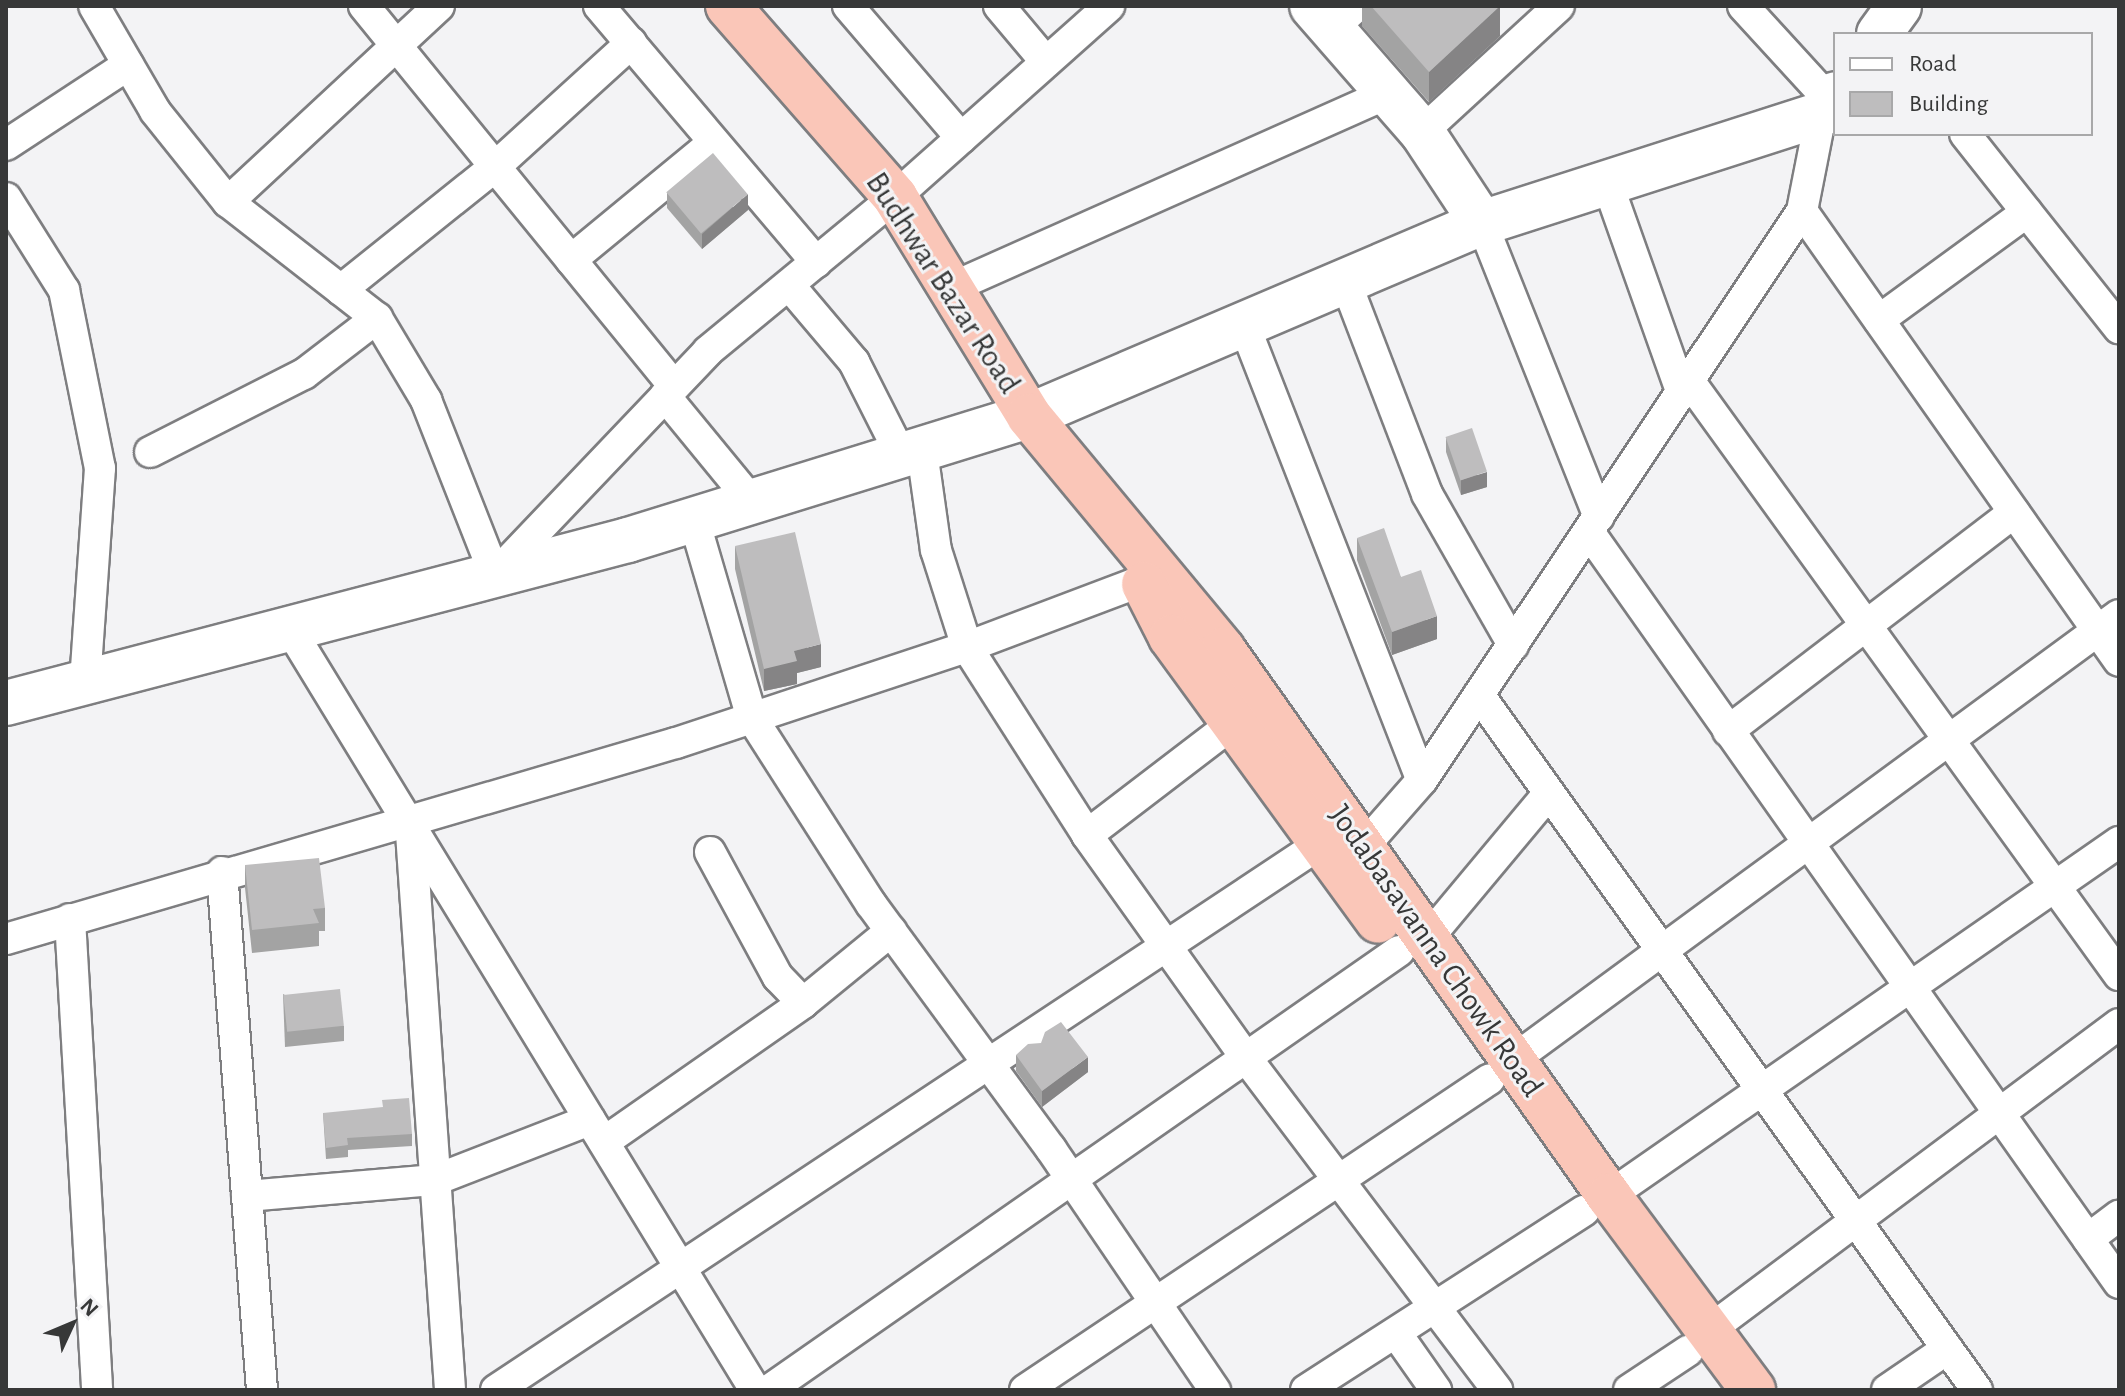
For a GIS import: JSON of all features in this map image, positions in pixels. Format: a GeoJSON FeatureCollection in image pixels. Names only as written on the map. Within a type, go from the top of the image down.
{"type":"FeatureCollection","features":[{"type":"Feature","properties":{"kind":"highway","name":"Budhwar Bazar Road"},"geometry":{"type":"LineString","coordinates":[[728,6],[895,197],[953,287],[1029,416]]}},
{"type":"Feature","properties":{"kind":"highway","name":"Jodabasavanna Chowk Road"},"geometry":{"type":"LineString","coordinates":[[1029,416],[1110,519],[1223,650],[1343,844],[1501,1070],[1698,1341],[1753,1390]]}},
{"type":"Feature","properties":{"kind":"highway","name":"Jodabasavanna Chowk Road"},"geometry":{"type":"LineString","coordinates":[[1110,519],[1171,637],[1235,722],[1343,844]]}},
{"type":"Feature","properties":{"kind":"highway","name":"Jodabasavanna Chowk Road"},"geometry":{"type":"LineString","coordinates":[[1698,1341],[1716,1390]]}},
{"type":"Feature","properties":{"kind":"street"},"geometry":{"type":"LineString","coordinates":[[94,6],[155,111],[228,202],[377,318],[426,400],[495,575]]}},
{"type":"Feature","properties":{"kind":"street"},"geometry":{"type":"LineString","coordinates":[[364,6],[571,260],[752,502]]}},
{"type":"Feature","properties":{"kind":"street"},"geometry":{"type":"LineString","coordinates":[[228,202],[439,6]]}},
{"type":"Feature","properties":{"kind":"street"},"geometry":{"type":"LineString","coordinates":[[599,6],[816,262]]}},
{"type":"Feature","properties":{"kind":"street"},"geometry":{"type":"LineString","coordinates":[[848,6],[961,138]]}},
{"type":"Feature","properties":{"kind":"street"},"geometry":{"type":"LineString","coordinates":[[999,6],[1046,62]]}},
{"type":"Feature","properties":{"kind":"street"},"geometry":{"type":"LineString","coordinates":[[1422,132],[1559,6]]}},
{"type":"Feature","properties":{"kind":"street"},"geometry":{"type":"LineString","coordinates":[[1743,6],[1828,103]]}},
{"type":"Feature","properties":{"kind":"street"},"geometry":{"type":"LineString","coordinates":[[495,575],[708,351],[895,197],[1107,7]]}},
{"type":"Feature","properties":{"kind":"street"},"geometry":{"type":"LineString","coordinates":[[1334,14],[1388,93],[1422,132],[1482,223],[1594,525],[1728,731],[2119,1283]]}},
{"type":"Feature","properties":{"kind":"street"},"geometry":{"type":"LineString","coordinates":[[341,290],[496,166],[631,43]]}},
{"type":"Feature","properties":{"kind":"street"},"geometry":{"type":"LineString","coordinates":[[6,145],[128,65]]}},
{"type":"Feature","properties":{"kind":"street"},"geometry":{"type":"LineString","coordinates":[[953,287],[1388,93]]}},
{"type":"Feature","properties":{"kind":"street"},"geometry":{"type":"LineString","coordinates":[[6,703],[694,520],[1029,416],[1245,327],[1482,223],[1828,103]]}},
{"type":"Feature","properties":{"kind":"street"},"geometry":{"type":"LineString","coordinates":[[496,1390],[679,1266],[990,1066],[1165,945],[1343,844],[1422,780],[1802,211],[1828,103]]}},
{"type":"Feature","properties":{"kind":"street"},"geometry":{"type":"LineString","coordinates":[[1967,136],[2119,328]]}},
{"type":"Feature","properties":{"kind":"street"},"geometry":{"type":"LineString","coordinates":[[571,260],[714,142]]}},
{"type":"Feature","properties":{"kind":"street"},"geometry":{"type":"LineString","coordinates":[[1607,182],[1686,388],[1866,625],[2119,975]]}},
{"type":"Feature","properties":{"kind":"street"},"geometry":{"type":"LineString","coordinates":[[6,198],[64,290],[100,468],[85,683]]}},
{"type":"Feature","properties":{"kind":"street"},"geometry":{"type":"LineString","coordinates":[[1802,211],[2014,512],[2108,623],[2119,661]]}},
{"type":"Feature","properties":{"kind":"street"},"geometry":{"type":"LineString","coordinates":[[1879,320],[2027,212]]}},
{"type":"Feature","properties":{"kind":"street"},"geometry":{"type":"LineString","coordinates":[[1346,283],[1427,494],[1513,645]]}},
{"type":"Feature","properties":{"kind":"street"},"geometry":{"type":"LineString","coordinates":[[789,285],[854,362],[912,454],[936,550],[967,647],[1087,835],[1247,1059],[1497,1390]]}},
{"type":"Feature","properties":{"kind":"street"},"geometry":{"type":"LineString","coordinates":[[150,452],[304,374],[377,318]]}},
{"type":"Feature","properties":{"kind":"street"},"geometry":{"type":"LineString","coordinates":[[1245,327],[1422,780]]}},
{"type":"Feature","properties":{"kind":"street"},"geometry":{"type":"LineString","coordinates":[[1728,731],[2014,512]]}},
{"type":"Feature","properties":{"kind":"street"},"geometry":{"type":"LineString","coordinates":[[694,520],[752,718],[891,931],[1072,1180],[1215,1390]]}},
{"type":"Feature","properties":{"kind":"street"},"geometry":{"type":"LineString","coordinates":[[6,939],[222,872],[408,823],[752,718],[967,647],[1142,581]]}},
{"type":"Feature","properties":{"kind":"street"},"geometry":{"type":"LineString","coordinates":[[1025,1390],[1501,1070],[2108,623]]}},
{"type":"Feature","properties":{"kind":"street"},"geometry":{"type":"LineString","coordinates":[[290,629],[755,1390]]}},
{"type":"Feature","properties":{"kind":"street"},"geometry":{"type":"LineString","coordinates":[[1479,695],[1977,1390]]}},
{"type":"Feature","properties":{"kind":"street"},"geometry":{"type":"LineString","coordinates":[[1087,835],[1235,722]]}},
{"type":"Feature","properties":{"kind":"street"},"geometry":{"type":"LineString","coordinates":[[769,1390],[1413,945],[1549,793]]}},
{"type":"Feature","properties":{"kind":"street"},"geometry":{"type":"LineString","coordinates":[[408,823],[450,1390]]}},
{"type":"Feature","properties":{"kind":"street"},"geometry":{"type":"LineString","coordinates":[[1306,1390],[1597,1204],[2119,842]]}},
{"type":"Feature","properties":{"kind":"street"},"geometry":{"type":"LineString","coordinates":[[710,852],[778,977],[803,1003]]}},
{"type":"Feature","properties":{"kind":"street"},"geometry":{"type":"LineString","coordinates":[[222,872],[262,1390]]}},
{"type":"Feature","properties":{"kind":"street"},"geometry":{"type":"LineString","coordinates":[[70,919],[97,1390]]}},
{"type":"Feature","properties":{"kind":"street"},"geometry":{"type":"LineString","coordinates":[[247,1196],[435,1180],[597,1131],[803,1003],[891,931]]}},
{"type":"Feature","properties":{"kind":"street"},"geometry":{"type":"LineString","coordinates":[[1629,1390],[2119,1024]]}},
{"type":"Feature","properties":{"kind":"street"},"geometry":{"type":"LineString","coordinates":[[2088,1239],[2119,1216]]}},
{"type":"Feature","properties":{"kind":"street"},"geometry":{"type":"LineString","coordinates":[[1396,1333],[1436,1390]]}},
{"type":"Feature","properties":{"kind":"street"},"geometry":{"type":"LineString","coordinates":[[1887,1390],[1947,1349]]}},
{"type":"Feature","properties":{"kind":"building"},"geometry":{"type":"Polygon","coordinates":[[[1371,6],[1500,6],[1429,72],[1371,6]]]}},
{"type":"Feature","properties":{"kind":"building"},"geometry":{"type":"Polygon","coordinates":[[[713,153],[748,194],[701,234],[666,192],[713,153]]]}},
{"type":"Feature","properties":{"kind":"building"},"geometry":{"type":"Polygon","coordinates":[[[1472,428],[1487,471],[1461,481],[1446,437],[1472,428]]]}},
{"type":"Feature","properties":{"kind":"building"},"geometry":{"type":"Polygon","coordinates":[[[1384,528],[1401,577],[1421,570],[1437,616],[1392,632],[1357,538],[1384,528]]]}},
{"type":"Feature","properties":{"kind":"building"},"geometry":{"type":"Polygon","coordinates":[[[795,532],[821,644],[794,651],[797,661],[764,669],[735,546],[795,532]]]}},
{"type":"Feature","properties":{"kind":"building"},"geometry":{"type":"Polygon","coordinates":[[[319,858],[325,908],[313,909],[319,923],[252,930],[245,865],[319,858]]]}},
{"type":"Feature","properties":{"kind":"building"},"geometry":{"type":"Polygon","coordinates":[[[340,989],[344,1026],[287,1032],[283,995],[340,989]]]}},
{"type":"Feature","properties":{"kind":"building"},"geometry":{"type":"Polygon","coordinates":[[[1061,1022],[1088,1057],[1042,1091],[1016,1055],[1028,1044],[1041,1043],[1045,1032],[1061,1022]]]}},
{"type":"Feature","properties":{"kind":"building"},"geometry":{"type":"Polygon","coordinates":[[[409,1098],[412,1134],[347,1138],[348,1145],[326,1148],[323,1113],[383,1107],[382,1100],[409,1098]]]}}]}
